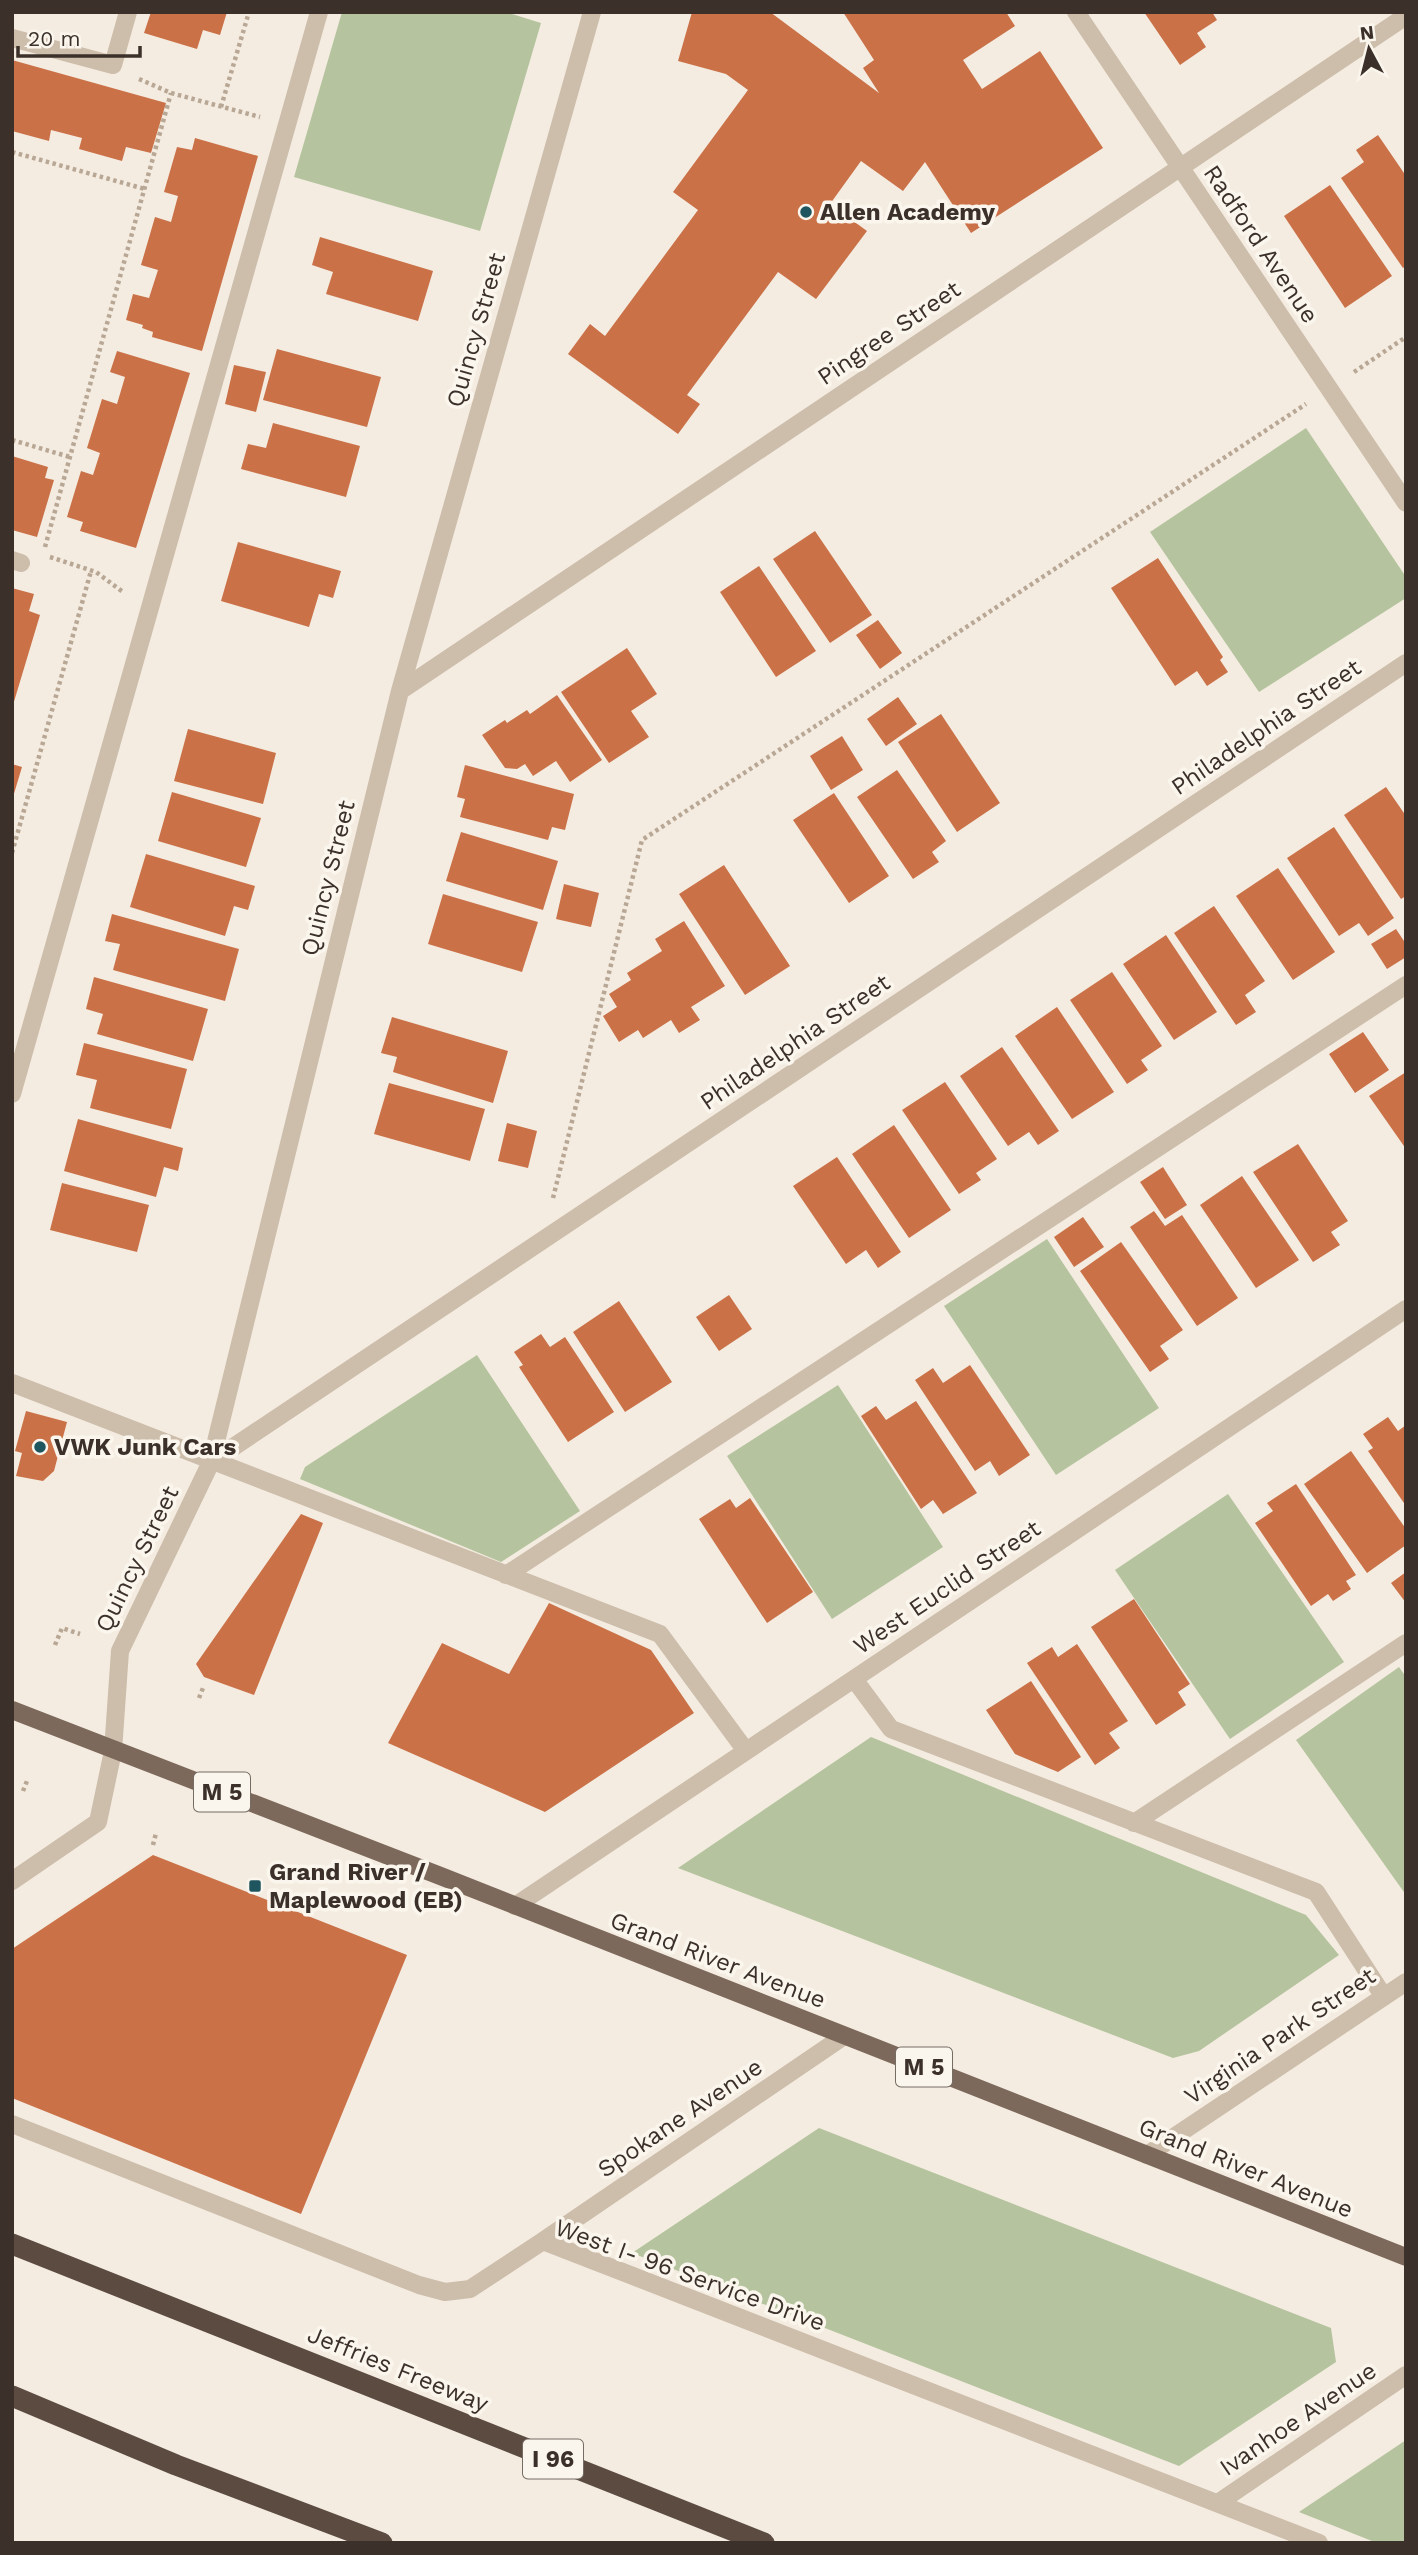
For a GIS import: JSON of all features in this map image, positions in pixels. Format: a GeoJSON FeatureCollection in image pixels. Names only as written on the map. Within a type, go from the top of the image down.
{"type":"FeatureCollection","features":[{"type":"Feature","properties":{"kind":"highway","name":"Jeffries Freeway"},"geometry":{"type":"LineString","coordinates":[[12,2244],[764,2543]]}},
{"type":"Feature","properties":{"kind":"highway"},"geometry":{"type":"LineString","coordinates":[[12,2396],[176,2465],[382,2543]]}},
{"type":"Feature","properties":{"kind":"main road","name":"Grand River Avenue"},"geometry":{"type":"LineString","coordinates":[[12,1710],[1406,2257]]}},
{"type":"Feature","properties":{"kind":"street"},"geometry":{"type":"LineString","coordinates":[[12,38],[113,65],[128,12]]}},
{"type":"Feature","properties":{"kind":"street"},"geometry":{"type":"LineString","coordinates":[[12,1094],[319,12]]}},
{"type":"Feature","properties":{"kind":"street","name":"Quincy Street"},"geometry":{"type":"LineString","coordinates":[[12,1881],[98,1822],[113,1751],[120,1651],[211,1462],[400,691],[592,12]]}},
{"type":"Feature","properties":{"kind":"street","name":"Radford Avenue"},"geometry":{"type":"LineString","coordinates":[[1076,12],[1406,503]]}},
{"type":"Feature","properties":{"kind":"street","name":"Pingree Street"},"geometry":{"type":"LineString","coordinates":[[400,691],[1406,16]]}},
{"type":"Feature","properties":{"kind":"street","name":"Philadelphia Street"},"geometry":{"type":"LineString","coordinates":[[211,1462],[1406,663]]}},
{"type":"Feature","properties":{"kind":"street"},"geometry":{"type":"LineString","coordinates":[[506,1575],[1406,985]]}},
{"type":"Feature","properties":{"kind":"street","name":"West Euclid Street"},"geometry":{"type":"LineString","coordinates":[[515,1906],[1406,1309]]}},
{"type":"Feature","properties":{"kind":"street"},"geometry":{"type":"LineString","coordinates":[[12,1383],[660,1634],[746,1751]]}},
{"type":"Feature","properties":{"kind":"street"},"geometry":{"type":"LineString","coordinates":[[1134,1823],[1406,1643]]}},
{"type":"Feature","properties":{"kind":"street"},"geometry":{"type":"LineString","coordinates":[[854,1679],[891,1729],[1316,1892],[1384,1997]]}},
{"type":"Feature","properties":{"kind":"street","name":"Virginia Park Street"},"geometry":{"type":"LineString","coordinates":[[1147,2155],[1406,1982]]}},
{"type":"Feature","properties":{"kind":"street","name":"Spokane Avenue"},"geometry":{"type":"LineString","coordinates":[[543,2241],[844,2036]]}},
{"type":"Feature","properties":{"kind":"street","name":"West I- 96 Service Drive"},"geometry":{"type":"LineString","coordinates":[[12,2124],[419,2285],[445,2292],[470,2289],[543,2241],[1319,2543]]}},
{"type":"Feature","properties":{"kind":"street","name":"Ivanhoe Avenue"},"geometry":{"type":"LineString","coordinates":[[1218,2503],[1406,2375]]}},
{"type":"Feature","properties":{"kind":"path"},"geometry":{"type":"LineString","coordinates":[[221,107],[249,12]]}},
{"type":"Feature","properties":{"kind":"path"},"geometry":{"type":"LineString","coordinates":[[113,65],[171,93],[267,119]]}},
{"type":"Feature","properties":{"kind":"path"},"geometry":{"type":"LineString","coordinates":[[131,599],[91,570],[44,554],[171,93]]}},
{"type":"Feature","properties":{"kind":"path"},"geometry":{"type":"LineString","coordinates":[[12,152],[145,189]]}},
{"type":"Feature","properties":{"kind":"path"},"geometry":{"type":"LineString","coordinates":[[543,1240],[642,840],[1406,337]]}},
{"type":"Feature","properties":{"kind":"path"},"geometry":{"type":"LineString","coordinates":[[12,440],[71,457]]}},
{"type":"Feature","properties":{"kind":"path"},"geometry":{"type":"LineString","coordinates":[[12,853],[91,570]]}},
{"type":"Feature","properties":{"kind":"path"},"geometry":{"type":"LineString","coordinates":[[55,1644],[62,1629],[80,1634]]}},
{"type":"Feature","properties":{"kind":"path"},"geometry":{"type":"LineString","coordinates":[[199,1698],[203,1688]]}},
{"type":"Feature","properties":{"kind":"path"},"geometry":{"type":"LineString","coordinates":[[23,1791],[27,1781]]}},
{"type":"Feature","properties":{"kind":"path"},"geometry":{"type":"LineString","coordinates":[[153,1845],[156,1833]]}},
{"type":"Feature","properties":{"kind":"green space"},"geometry":{"type":"Polygon","coordinates":[[[342,12],[506,12],[541,23],[480,231],[294,177],[342,12]]]}},
{"type":"Feature","properties":{"kind":"green space"},"geometry":{"type":"Polygon","coordinates":[[[1306,428],[1406,577],[1406,598],[1259,692],[1150,532],[1306,428]]]}},
{"type":"Feature","properties":{"kind":"green space"},"geometry":{"type":"Polygon","coordinates":[[[1047,1239],[1159,1408],[1056,1475],[944,1306],[1047,1239]]]}},
{"type":"Feature","properties":{"kind":"green space"},"geometry":{"type":"Polygon","coordinates":[[[477,1355],[580,1511],[501,1562],[300,1479],[305,1467],[477,1355]]]}},
{"type":"Feature","properties":{"kind":"green space"},"geometry":{"type":"Polygon","coordinates":[[[838,1385],[943,1547],[832,1619],[727,1456],[838,1385]]]}},
{"type":"Feature","properties":{"kind":"green space"},"geometry":{"type":"Polygon","coordinates":[[[1228,1494],[1344,1662],[1230,1739],[1115,1570],[1228,1494]]]}},
{"type":"Feature","properties":{"kind":"green space"},"geometry":{"type":"Polygon","coordinates":[[[1399,1667],[1406,1677],[1406,1895],[1296,1740],[1399,1667]]]}},
{"type":"Feature","properties":{"kind":"green space"},"geometry":{"type":"Polygon","coordinates":[[[871,1737],[1306,1915],[1339,1955],[1199,2051],[1173,2058],[678,1868],[871,1737]]]}},
{"type":"Feature","properties":{"kind":"green space"},"geometry":{"type":"Polygon","coordinates":[[[819,2128],[1331,2328],[1336,2362],[1179,2466],[632,2253],[819,2128]]]}},
{"type":"Feature","properties":{"kind":"green space"},"geometry":{"type":"Polygon","coordinates":[[[1406,2440],[1406,2543],[1377,2543],[1299,2512],[1406,2440]]]}},
{"type":"Feature","properties":{"kind":"building"},"geometry":{"type":"Polygon","coordinates":[[[151,12],[227,12],[220,35],[203,30],[197,49],[144,33],[151,12]]]}},
{"type":"Feature","properties":{"kind":"building"},"geometry":{"type":"Polygon","coordinates":[[[692,12],[770,12],[879,93],[863,68],[874,60],[843,12],[1006,12],[1015,26],[963,60],[982,89],[1040,51],[1103,148],[971,233],[925,162],[903,191],[861,161],[830,204],[867,231],[816,299],[778,272],[687,395],[700,404],[678,434],[568,354],[590,324],[605,336],[698,210],[673,192],[748,90],[726,74],[678,61],[692,12]]]}},
{"type":"Feature","properties":{"kind":"building"},"geometry":{"type":"Polygon","coordinates":[[[1144,12],[1212,12],[1217,20],[1197,33],[1206,47],[1180,65],[1144,12]]]}},
{"type":"Feature","properties":{"kind":"building"},"geometry":{"type":"Polygon","coordinates":[[[12,60],[166,103],[151,153],[126,147],[122,161],[79,149],[82,138],[51,130],[49,141],[12,131],[12,60]]]}},
{"type":"Feature","properties":{"kind":"building"},"geometry":{"type":"Polygon","coordinates":[[[1378,135],[1406,176],[1406,266],[1403,268],[1341,178],[1364,162],[1356,150],[1378,135]]]}},
{"type":"Feature","properties":{"kind":"building"},"geometry":{"type":"Polygon","coordinates":[[[195,138],[258,156],[202,351],[152,337],[153,332],[142,328],[143,325],[126,320],[133,294],[149,298],[158,270],[141,265],[155,217],[171,222],[178,196],[164,192],[177,147],[192,150],[195,138]]]}},
{"type":"Feature","properties":{"kind":"building"},"geometry":{"type":"Polygon","coordinates":[[[1330,185],[1392,276],[1345,308],[1284,216],[1330,185]]]}},
{"type":"Feature","properties":{"kind":"building"},"geometry":{"type":"Polygon","coordinates":[[[320,237],[433,271],[418,321],[326,294],[333,272],[312,265],[320,237]]]}},
{"type":"Feature","properties":{"kind":"building"},"geometry":{"type":"Polygon","coordinates":[[[277,349],[381,377],[367,427],[263,400],[277,349]]]}},
{"type":"Feature","properties":{"kind":"building"},"geometry":{"type":"Polygon","coordinates":[[[117,351],[190,373],[136,548],[80,531],[83,522],[67,517],[81,471],[93,475],[100,453],[87,448],[102,399],[117,404],[125,377],[110,372],[117,351]]]}},
{"type":"Feature","properties":{"kind":"building"},"geometry":{"type":"Polygon","coordinates":[[[234,365],[266,372],[256,412],[225,404],[234,365]]]}},
{"type":"Feature","properties":{"kind":"building"},"geometry":{"type":"Polygon","coordinates":[[[273,423],[360,446],[346,497],[241,469],[248,444],[266,448],[273,423]]]}},
{"type":"Feature","properties":{"kind":"building"},"geometry":{"type":"Polygon","coordinates":[[[12,456],[48,467],[45,478],[54,480],[37,537],[12,530],[12,456]]]}},
{"type":"Feature","properties":{"kind":"building"},"geometry":{"type":"Polygon","coordinates":[[[815,531],[872,615],[830,643],[773,559],[815,531]]]}},
{"type":"Feature","properties":{"kind":"building"},"geometry":{"type":"Polygon","coordinates":[[[238,542],[341,571],[333,598],[319,594],[309,627],[221,601],[238,542]]]}},
{"type":"Feature","properties":{"kind":"building"},"geometry":{"type":"Polygon","coordinates":[[[1158,558],[1223,657],[1220,660],[1228,672],[1207,686],[1197,671],[1175,686],[1111,588],[1158,558]]]}},
{"type":"Feature","properties":{"kind":"building"},"geometry":{"type":"Polygon","coordinates":[[[759,566],[816,651],[776,677],[720,592],[759,566]]]}},
{"type":"Feature","properties":{"kind":"building"},"geometry":{"type":"Polygon","coordinates":[[[12,588],[34,594],[29,611],[40,615],[13,705],[12,588]]]}},
{"type":"Feature","properties":{"kind":"building"},"geometry":{"type":"Polygon","coordinates":[[[878,620],[902,653],[880,669],[856,635],[878,620]]]}},
{"type":"Feature","properties":{"kind":"building"},"geometry":{"type":"Polygon","coordinates":[[[627,648],[657,694],[631,711],[649,737],[609,763],[561,692],[627,648]]]}},
{"type":"Feature","properties":{"kind":"building"},"geometry":{"type":"Polygon","coordinates":[[[557,695],[602,760],[570,782],[556,761],[533,776],[525,764],[517,769],[505,768],[482,735],[527,710],[530,714],[557,695]]]}},
{"type":"Feature","properties":{"kind":"building"},"geometry":{"type":"Polygon","coordinates":[[[898,697],[917,724],[886,746],[867,719],[898,697]]]}},
{"type":"Feature","properties":{"kind":"building"},"geometry":{"type":"Polygon","coordinates":[[[941,714],[1000,803],[957,832],[898,742],[941,714]]]}},
{"type":"Feature","properties":{"kind":"building"},"geometry":{"type":"Polygon","coordinates":[[[188,729],[276,753],[263,804],[174,781],[188,729]]]}},
{"type":"Feature","properties":{"kind":"building"},"geometry":{"type":"Polygon","coordinates":[[[842,736],[863,770],[831,790],[810,756],[842,736]]]}},
{"type":"Feature","properties":{"kind":"building"},"geometry":{"type":"Polygon","coordinates":[[[12,764],[22,767],[13,797],[12,797],[12,764]]]}},
{"type":"Feature","properties":{"kind":"building"},"geometry":{"type":"Polygon","coordinates":[[[465,765],[574,794],[565,830],[552,827],[548,840],[460,817],[465,799],[457,797],[465,765]]]}},
{"type":"Feature","properties":{"kind":"building"},"geometry":{"type":"Polygon","coordinates":[[[897,770],[946,841],[932,852],[939,862],[913,879],[857,797],[897,770]]]}},
{"type":"Feature","properties":{"kind":"building"},"geometry":{"type":"Polygon","coordinates":[[[1386,787],[1406,816],[1406,896],[1401,899],[1344,815],[1386,787]]]}},
{"type":"Feature","properties":{"kind":"building"},"geometry":{"type":"Polygon","coordinates":[[[172,792],[261,818],[246,867],[158,841],[172,792]]]}},
{"type":"Feature","properties":{"kind":"building"},"geometry":{"type":"Polygon","coordinates":[[[834,793],[889,876],[849,903],[793,820],[834,793]]]}},
{"type":"Feature","properties":{"kind":"building"},"geometry":{"type":"Polygon","coordinates":[[[1334,827],[1394,918],[1368,936],[1359,923],[1339,936],[1287,858],[1334,827]]]}},
{"type":"Feature","properties":{"kind":"building"},"geometry":{"type":"Polygon","coordinates":[[[461,832],[558,861],[543,910],[446,881],[461,832]]]}},
{"type":"Feature","properties":{"kind":"building"},"geometry":{"type":"Polygon","coordinates":[[[146,854],[255,886],[248,910],[234,906],[225,936],[130,907],[146,854]]]}},
{"type":"Feature","properties":{"kind":"building"},"geometry":{"type":"Polygon","coordinates":[[[724,865],[790,966],[745,995],[679,894],[724,865]]]}},
{"type":"Feature","properties":{"kind":"building"},"geometry":{"type":"Polygon","coordinates":[[[1278,868],[1335,952],[1293,980],[1236,896],[1278,868]]]}},
{"type":"Feature","properties":{"kind":"building"},"geometry":{"type":"Polygon","coordinates":[[[564,884],[599,893],[591,927],[556,919],[564,884]]]}},
{"type":"Feature","properties":{"kind":"building"},"geometry":{"type":"Polygon","coordinates":[[[443,894],[538,922],[522,972],[428,944],[443,894]]]}},
{"type":"Feature","properties":{"kind":"building"},"geometry":{"type":"Polygon","coordinates":[[[1214,906],[1265,981],[1245,995],[1256,1012],[1236,1025],[1174,933],[1214,906]]]}},
{"type":"Feature","properties":{"kind":"building"},"geometry":{"type":"Polygon","coordinates":[[[112,914],[239,949],[225,1001],[113,970],[120,944],[105,941],[112,914]]]}},
{"type":"Feature","properties":{"kind":"building"},"geometry":{"type":"Polygon","coordinates":[[[684,921],[725,986],[691,1007],[700,1020],[679,1033],[671,1020],[643,1038],[638,1030],[619,1042],[603,1016],[617,1007],[609,994],[631,980],[627,973],[662,951],[655,939],[684,921]]]}},
{"type":"Feature","properties":{"kind":"building"},"geometry":{"type":"Polygon","coordinates":[[[1396,929],[1406,944],[1406,957],[1387,969],[1371,944],[1396,929]]]}},
{"type":"Feature","properties":{"kind":"building"},"geometry":{"type":"Polygon","coordinates":[[[1166,935],[1217,1012],[1174,1040],[1123,964],[1166,935]]]}},
{"type":"Feature","properties":{"kind":"building"},"geometry":{"type":"Polygon","coordinates":[[[1112,972],[1162,1046],[1141,1060],[1148,1070],[1127,1084],[1070,1000],[1112,972]]]}},
{"type":"Feature","properties":{"kind":"building"},"geometry":{"type":"Polygon","coordinates":[[[94,977],[208,1009],[193,1061],[97,1034],[103,1014],[86,1009],[94,977]]]}},
{"type":"Feature","properties":{"kind":"building"},"geometry":{"type":"Polygon","coordinates":[[[1057,1007],[1114,1092],[1072,1119],[1015,1036],[1057,1007]]]}},
{"type":"Feature","properties":{"kind":"building"},"geometry":{"type":"Polygon","coordinates":[[[392,1017],[508,1051],[493,1103],[393,1072],[397,1057],[381,1053],[392,1017]]]}},
{"type":"Feature","properties":{"kind":"building"},"geometry":{"type":"Polygon","coordinates":[[[1363,1032],[1389,1070],[1355,1093],[1329,1054],[1363,1032]]]}},
{"type":"Feature","properties":{"kind":"building"},"geometry":{"type":"Polygon","coordinates":[[[84,1043],[187,1069],[171,1129],[90,1108],[97,1080],[76,1075],[84,1043]]]}},
{"type":"Feature","properties":{"kind":"building"},"geometry":{"type":"Polygon","coordinates":[[[1002,1047],[1059,1131],[1038,1145],[1029,1132],[1008,1146],[960,1076],[1002,1047]]]}},
{"type":"Feature","properties":{"kind":"building"},"geometry":{"type":"Polygon","coordinates":[[[1406,1072],[1406,1149],[1369,1096],[1406,1072]]]}},
{"type":"Feature","properties":{"kind":"building"},"geometry":{"type":"Polygon","coordinates":[[[945,1082],[997,1159],[976,1173],[981,1180],[959,1194],[902,1110],[945,1082]]]}},
{"type":"Feature","properties":{"kind":"building"},"geometry":{"type":"Polygon","coordinates":[[[389,1083],[485,1109],[470,1161],[374,1134],[389,1083]]]}},
{"type":"Feature","properties":{"kind":"building"},"geometry":{"type":"Polygon","coordinates":[[[78,1119],[183,1148],[178,1171],[164,1167],[156,1197],[64,1171],[78,1119]]]}},
{"type":"Feature","properties":{"kind":"building"},"geometry":{"type":"Polygon","coordinates":[[[507,1123],[537,1131],[528,1168],[498,1161],[507,1123]]]}},
{"type":"Feature","properties":{"kind":"building"},"geometry":{"type":"Polygon","coordinates":[[[894,1125],[951,1210],[909,1238],[852,1154],[894,1125]]]}},
{"type":"Feature","properties":{"kind":"building"},"geometry":{"type":"Polygon","coordinates":[[[1298,1144],[1348,1221],[1331,1232],[1340,1245],[1313,1262],[1253,1172],[1298,1144]]]}},
{"type":"Feature","properties":{"kind":"building"},"geometry":{"type":"Polygon","coordinates":[[[837,1157],[901,1252],[878,1268],[866,1250],[846,1264],[793,1186],[837,1157]]]}},
{"type":"Feature","properties":{"kind":"building"},"geometry":{"type":"Polygon","coordinates":[[[1163,1167],[1187,1205],[1165,1219],[1140,1182],[1163,1167]]]}},
{"type":"Feature","properties":{"kind":"building"},"geometry":{"type":"Polygon","coordinates":[[[1242,1176],[1299,1260],[1256,1288],[1200,1205],[1242,1176]]]}},
{"type":"Feature","properties":{"kind":"building"},"geometry":{"type":"Polygon","coordinates":[[[62,1183],[149,1205],[137,1252],[50,1230],[62,1183]]]}},
{"type":"Feature","properties":{"kind":"building"},"geometry":{"type":"Polygon","coordinates":[[[1154,1211],[1165,1226],[1182,1215],[1238,1298],[1197,1326],[1130,1227],[1154,1211]]]}},
{"type":"Feature","properties":{"kind":"building"},"geometry":{"type":"Polygon","coordinates":[[[1083,1217],[1104,1247],[1074,1267],[1054,1237],[1083,1217]]]}},
{"type":"Feature","properties":{"kind":"building"},"geometry":{"type":"Polygon","coordinates":[[[1121,1242],[1183,1330],[1160,1346],[1169,1359],[1150,1372],[1080,1271],[1121,1242]]]}},
{"type":"Feature","properties":{"kind":"building"},"geometry":{"type":"Polygon","coordinates":[[[729,1295],[752,1329],[719,1351],[696,1317],[729,1295]]]}},
{"type":"Feature","properties":{"kind":"building"},"geometry":{"type":"Polygon","coordinates":[[[619,1301],[672,1382],[625,1412],[573,1332],[619,1301]]]}},
{"type":"Feature","properties":{"kind":"building"},"geometry":{"type":"Polygon","coordinates":[[[541,1334],[550,1347],[565,1337],[614,1412],[568,1442],[519,1367],[523,1365],[514,1352],[541,1334]]]}},
{"type":"Feature","properties":{"kind":"building"},"geometry":{"type":"Polygon","coordinates":[[[970,1365],[1030,1455],[999,1476],[990,1461],[975,1471],[915,1380],[933,1368],[943,1383],[970,1365]]]}},
{"type":"Feature","properties":{"kind":"building"},"geometry":{"type":"Polygon","coordinates":[[[916,1401],[977,1493],[943,1514],[933,1500],[921,1509],[861,1416],[876,1406],[886,1420],[916,1401]]]}},
{"type":"Feature","properties":{"kind":"building"},"geometry":{"type":"Polygon","coordinates":[[[26,1411],[67,1422],[54,1471],[43,1481],[16,1476],[22,1453],[15,1451],[26,1411]]]}},
{"type":"Feature","properties":{"kind":"building"},"geometry":{"type":"Polygon","coordinates":[[[1388,1417],[1398,1431],[1406,1425],[1406,1506],[1368,1451],[1373,1448],[1363,1434],[1388,1417]]]}},
{"type":"Feature","properties":{"kind":"building"},"geometry":{"type":"Polygon","coordinates":[[[1351,1451],[1406,1529],[1406,1545],[1367,1573],[1304,1484],[1351,1451]]]}},
{"type":"Feature","properties":{"kind":"building"},"geometry":{"type":"Polygon","coordinates":[[[1296,1484],[1356,1575],[1346,1581],[1351,1589],[1333,1601],[1328,1594],[1311,1606],[1255,1523],[1273,1511],[1267,1503],[1296,1484]]]}},
{"type":"Feature","properties":{"kind":"building"},"geometry":{"type":"Polygon","coordinates":[[[750,1498],[813,1592],[767,1623],[699,1519],[730,1499],[736,1508],[750,1498]]]}},
{"type":"Feature","properties":{"kind":"building"},"geometry":{"type":"Polygon","coordinates":[[[301,1514],[323,1523],[254,1695],[204,1677],[196,1664],[301,1514]]]}},
{"type":"Feature","properties":{"kind":"building"},"geometry":{"type":"Polygon","coordinates":[[[1406,1572],[1406,1603],[1391,1583],[1406,1572]]]}},
{"type":"Feature","properties":{"kind":"building"},"geometry":{"type":"Polygon","coordinates":[[[1134,1599],[1190,1684],[1178,1692],[1186,1705],[1156,1725],[1091,1627],[1134,1599]]]}},
{"type":"Feature","properties":{"kind":"building"},"geometry":{"type":"Polygon","coordinates":[[[549,1603],[651,1650],[694,1713],[545,1812],[388,1743],[442,1643],[509,1674],[549,1603]]]}},
{"type":"Feature","properties":{"kind":"building"},"geometry":{"type":"Polygon","coordinates":[[[1077,1644],[1128,1721],[1109,1733],[1120,1748],[1095,1765],[1027,1663],[1052,1647],[1058,1657],[1077,1644]]]}},
{"type":"Feature","properties":{"kind":"building"},"geometry":{"type":"Polygon","coordinates":[[[1031,1681],[1081,1757],[1058,1772],[1015,1754],[986,1710],[1031,1681]]]}},
{"type":"Feature","properties":{"kind":"building"},"geometry":{"type":"Polygon","coordinates":[[[153,1855],[407,1955],[301,2214],[12,2098],[12,1949],[153,1855]]]}},
{"type":"Feature","properties":{"kind":"place","name":"Allen Academy"},"geometry":{"type":"Point","coordinates":[806,212]}},
{"type":"Feature","properties":{"kind":"place","name":"VWK Junk Cars"},"geometry":{"type":"Point","coordinates":[40,1447]}},
{"type":"Feature","properties":{"kind":"place","name":"Grand River / Maplewood (EB)"},"geometry":{"type":"Point","coordinates":[255,1886]}}]}
